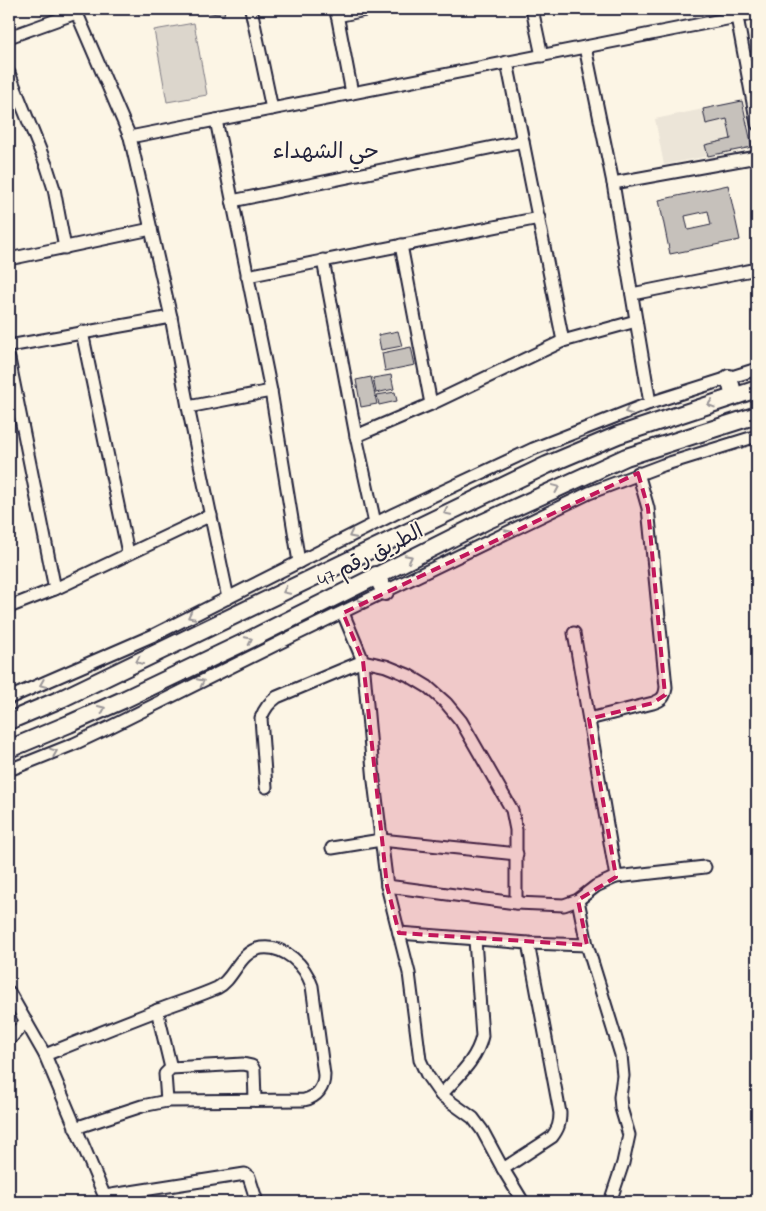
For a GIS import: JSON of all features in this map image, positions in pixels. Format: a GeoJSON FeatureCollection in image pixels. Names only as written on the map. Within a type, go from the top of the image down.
{"type":"FeatureCollection","features":[{"type":"Feature","properties":{"kind":"highway"},"geometry":{"type":"LineString","coordinates":[[729,378],[734,396]]}},
{"type":"Feature","properties":{"kind":"highway","name":"الطريق رقم 47"},"geometry":{"type":"LineString","coordinates":[[10,718],[60,699],[233,617],[476,497],[547,465],[618,435],[757,389]]}},
{"type":"Feature","properties":{"kind":"highway","name":"الطريق رقم 47"},"geometry":{"type":"LineString","coordinates":[[9,749],[150,687],[249,640],[484,522],[626,457],[757,415]]}},
{"type":"Feature","properties":{"kind":"highway"},"geometry":{"type":"LineString","coordinates":[[618,435],[626,457]]}},
{"type":"Feature","properties":{"kind":"highway"},"geometry":{"type":"LineString","coordinates":[[376,575],[385,592]]}},
{"type":"Feature","properties":{"kind":"street"},"geometry":{"type":"LineString","coordinates":[[251,9],[272,109]]}},
{"type":"Feature","properties":{"kind":"street"},"geometry":{"type":"LineString","coordinates":[[352,93],[336,12],[370,9]]}},
{"type":"Feature","properties":{"kind":"street"},"geometry":{"type":"LineString","coordinates":[[532,9],[542,56]]}},
{"type":"Feature","properties":{"kind":"street"},"geometry":{"type":"LineString","coordinates":[[9,38],[75,11],[130,137],[171,316],[228,598]]}},
{"type":"Feature","properties":{"kind":"street"},"geometry":{"type":"LineString","coordinates":[[130,137],[757,13]]}},
{"type":"Feature","properties":{"kind":"street"},"geometry":{"type":"LineString","coordinates":[[737,17],[755,99],[757,124]]}},
{"type":"Feature","properties":{"kind":"street"},"geometry":{"type":"LineString","coordinates":[[585,47],[613,184],[650,403]]}},
{"type":"Feature","properties":{"kind":"street"},"geometry":{"type":"LineString","coordinates":[[507,62],[564,341]]}},
{"type":"Feature","properties":{"kind":"street"},"geometry":{"type":"LineString","coordinates":[[9,73],[47,167],[54,189],[65,248]]}},
{"type":"Feature","properties":{"kind":"street"},"geometry":{"type":"LineString","coordinates":[[216,120],[270,391],[299,562]]}},
{"type":"Feature","properties":{"kind":"street"},"geometry":{"type":"LineString","coordinates":[[232,200],[523,141]]}},
{"type":"Feature","properties":{"kind":"street"},"geometry":{"type":"LineString","coordinates":[[613,184],[757,157]]}},
{"type":"Feature","properties":{"kind":"street"},"geometry":{"type":"LineString","coordinates":[[247,276],[539,218]]}},
{"type":"Feature","properties":{"kind":"street"},"geometry":{"type":"LineString","coordinates":[[9,259],[151,229]]}},
{"type":"Feature","properties":{"kind":"street"},"geometry":{"type":"LineString","coordinates":[[401,245],[431,404]]}},
{"type":"Feature","properties":{"kind":"street"},"geometry":{"type":"LineString","coordinates":[[323,260],[356,436],[375,524]]}},
{"type":"Feature","properties":{"kind":"street"},"geometry":{"type":"LineString","coordinates":[[632,294],[757,269]]}},
{"type":"Feature","properties":{"kind":"street"},"geometry":{"type":"LineString","coordinates":[[9,346],[171,316]]}},
{"type":"Feature","properties":{"kind":"street"},"geometry":{"type":"LineString","coordinates":[[356,436],[431,404],[564,341],[636,321]]}},
{"type":"Feature","properties":{"kind":"street"},"geometry":{"type":"LineString","coordinates":[[82,332],[128,553]]}},
{"type":"Feature","properties":{"kind":"street"},"geometry":{"type":"LineString","coordinates":[[9,359],[55,589]]}},
{"type":"Feature","properties":{"kind":"street"},"geometry":{"type":"LineString","coordinates":[[9,698],[154,635],[375,524],[533,449],[650,403],[757,369]]}},
{"type":"Feature","properties":{"kind":"street"},"geometry":{"type":"LineString","coordinates":[[188,407],[270,391]]}},
{"type":"Feature","properties":{"kind":"street"},"geometry":{"type":"LineString","coordinates":[[9,426],[21,424]]}},
{"type":"Feature","properties":{"kind":"street"},"geometry":{"type":"LineString","coordinates":[[9,770],[108,728],[589,493],[638,473],[757,436]]}},
{"type":"Feature","properties":{"kind":"street"},"geometry":{"type":"LineString","coordinates":[[589,719],[653,703],[662,700],[665,695],[666,687],[648,508],[638,473]]}},
{"type":"Feature","properties":{"kind":"street"},"geometry":{"type":"LineString","coordinates":[[9,607],[55,589],[211,515]]}},
{"type":"Feature","properties":{"kind":"street"},"geometry":{"type":"LineString","coordinates":[[343,613],[362,661],[387,886],[412,992],[420,1060],[427,1075],[441,1095],[473,1118],[482,1130],[523,1202]]}},
{"type":"Feature","properties":{"kind":"street"},"geometry":{"type":"LineString","coordinates":[[574,633],[616,877]]}},
{"type":"Feature","properties":{"kind":"street"},"geometry":{"type":"LineString","coordinates":[[266,786],[261,718],[264,709],[277,697],[362,661],[386,666],[408,675],[428,687],[446,702],[461,721],[512,810],[516,830],[516,902]]}},
{"type":"Feature","properties":{"kind":"street"},"geometry":{"type":"LineString","coordinates":[[332,848],[381,840],[517,854]]}},
{"type":"Feature","properties":{"kind":"street"},"geometry":{"type":"LineString","coordinates":[[387,886],[516,902],[564,905],[578,900],[596,886],[616,877],[705,867]]}},
{"type":"Feature","properties":{"kind":"street"},"geometry":{"type":"LineString","coordinates":[[578,900],[587,944],[621,1055],[623,1076],[620,1097],[621,1108],[629,1135],[623,1163],[610,1202]]}},
{"type":"Feature","properties":{"kind":"street"},"geometry":{"type":"LineString","coordinates":[[399,933],[528,944],[587,944]]}},
{"type":"Feature","properties":{"kind":"street"},"geometry":{"type":"LineString","coordinates":[[441,1095],[475,1057],[480,1047],[482,1030],[475,940]]}},
{"type":"Feature","properties":{"kind":"street"},"geometry":{"type":"LineString","coordinates":[[503,1169],[552,1138],[558,1130],[560,1122],[560,1113],[528,944]]}},
{"type":"Feature","properties":{"kind":"street"},"geometry":{"type":"LineString","coordinates":[[45,1055],[222,985],[244,957],[261,948],[274,949],[287,954],[298,962],[307,973],[312,986],[324,1075],[323,1084],[314,1096],[304,1100],[167,1101],[142,1106],[75,1128]]}},
{"type":"Feature","properties":{"kind":"street"},"geometry":{"type":"LineString","coordinates":[[9,992],[45,1055],[106,1199],[245,1174],[258,1202]]}},
{"type":"Feature","properties":{"kind":"street"},"geometry":{"type":"LineString","coordinates":[[157,1010],[171,1068]]}},
{"type":"Feature","properties":{"kind":"street"},"geometry":{"type":"LineString","coordinates":[[9,1040],[26,1021]]}},
{"type":"Feature","properties":{"kind":"street"},"geometry":{"type":"LineString","coordinates":[[167,1101],[166,1074],[171,1068],[248,1064],[254,1070],[255,1100]]}},
{"type":"Feature","properties":{"kind":"highlighted area"},"geometry":{"type":"Polygon","coordinates":[[[638,473],[648,508],[665,695],[653,703],[589,719],[616,877],[578,900],[587,945],[399,933],[387,886],[363,661],[343,613],[638,473]]]}},
{"type":"Feature","properties":{"kind":"shaded area"},"geometry":{"type":"Polygon","coordinates":[[[194,23],[207,95],[167,102],[154,30],[194,23]]]}},
{"type":"Feature","properties":{"kind":"shaded area"},"geometry":{"type":"Polygon","coordinates":[[[742,101],[752,147],[664,165],[655,119],[742,101]]]}},
{"type":"Feature","properties":{"kind":"building"},"geometry":{"type":"Polygon","coordinates":[[[192,9],[225,9],[224,15],[192,9]]]}},
{"type":"Feature","properties":{"kind":"building"},"geometry":{"type":"Polygon","coordinates":[[[742,101],[752,147],[708,156],[705,145],[731,139],[727,119],[706,124],[703,109],[742,101]]]}},
{"type":"Feature","properties":{"kind":"building"},"geometry":{"type":"Polygon","coordinates":[[[728,185],[740,240],[670,254],[659,200],[728,185]],[[708,211],[685,216],[688,230],[711,225],[708,211]]]}},
{"type":"Feature","properties":{"kind":"building"},"geometry":{"type":"Polygon","coordinates":[[[398,331],[402,346],[381,350],[378,335],[398,331]]]}},
{"type":"Feature","properties":{"kind":"building"},"geometry":{"type":"Polygon","coordinates":[[[411,347],[415,365],[385,371],[382,353],[411,347]]]}},
{"type":"Feature","properties":{"kind":"building"},"geometry":{"type":"Polygon","coordinates":[[[391,375],[394,389],[376,393],[373,378],[391,375]]]}},
{"type":"Feature","properties":{"kind":"building"},"geometry":{"type":"Polygon","coordinates":[[[371,377],[377,404],[361,407],[356,380],[371,377]]]}},
{"type":"Feature","properties":{"kind":"building"},"geometry":{"type":"Polygon","coordinates":[[[395,392],[397,401],[379,405],[377,395],[395,392]]]}},
{"type":"Feature","properties":{"kind":"district","name":"حي الشهداء"},"geometry":{"type":"Point","coordinates":[326,150]}}]}
